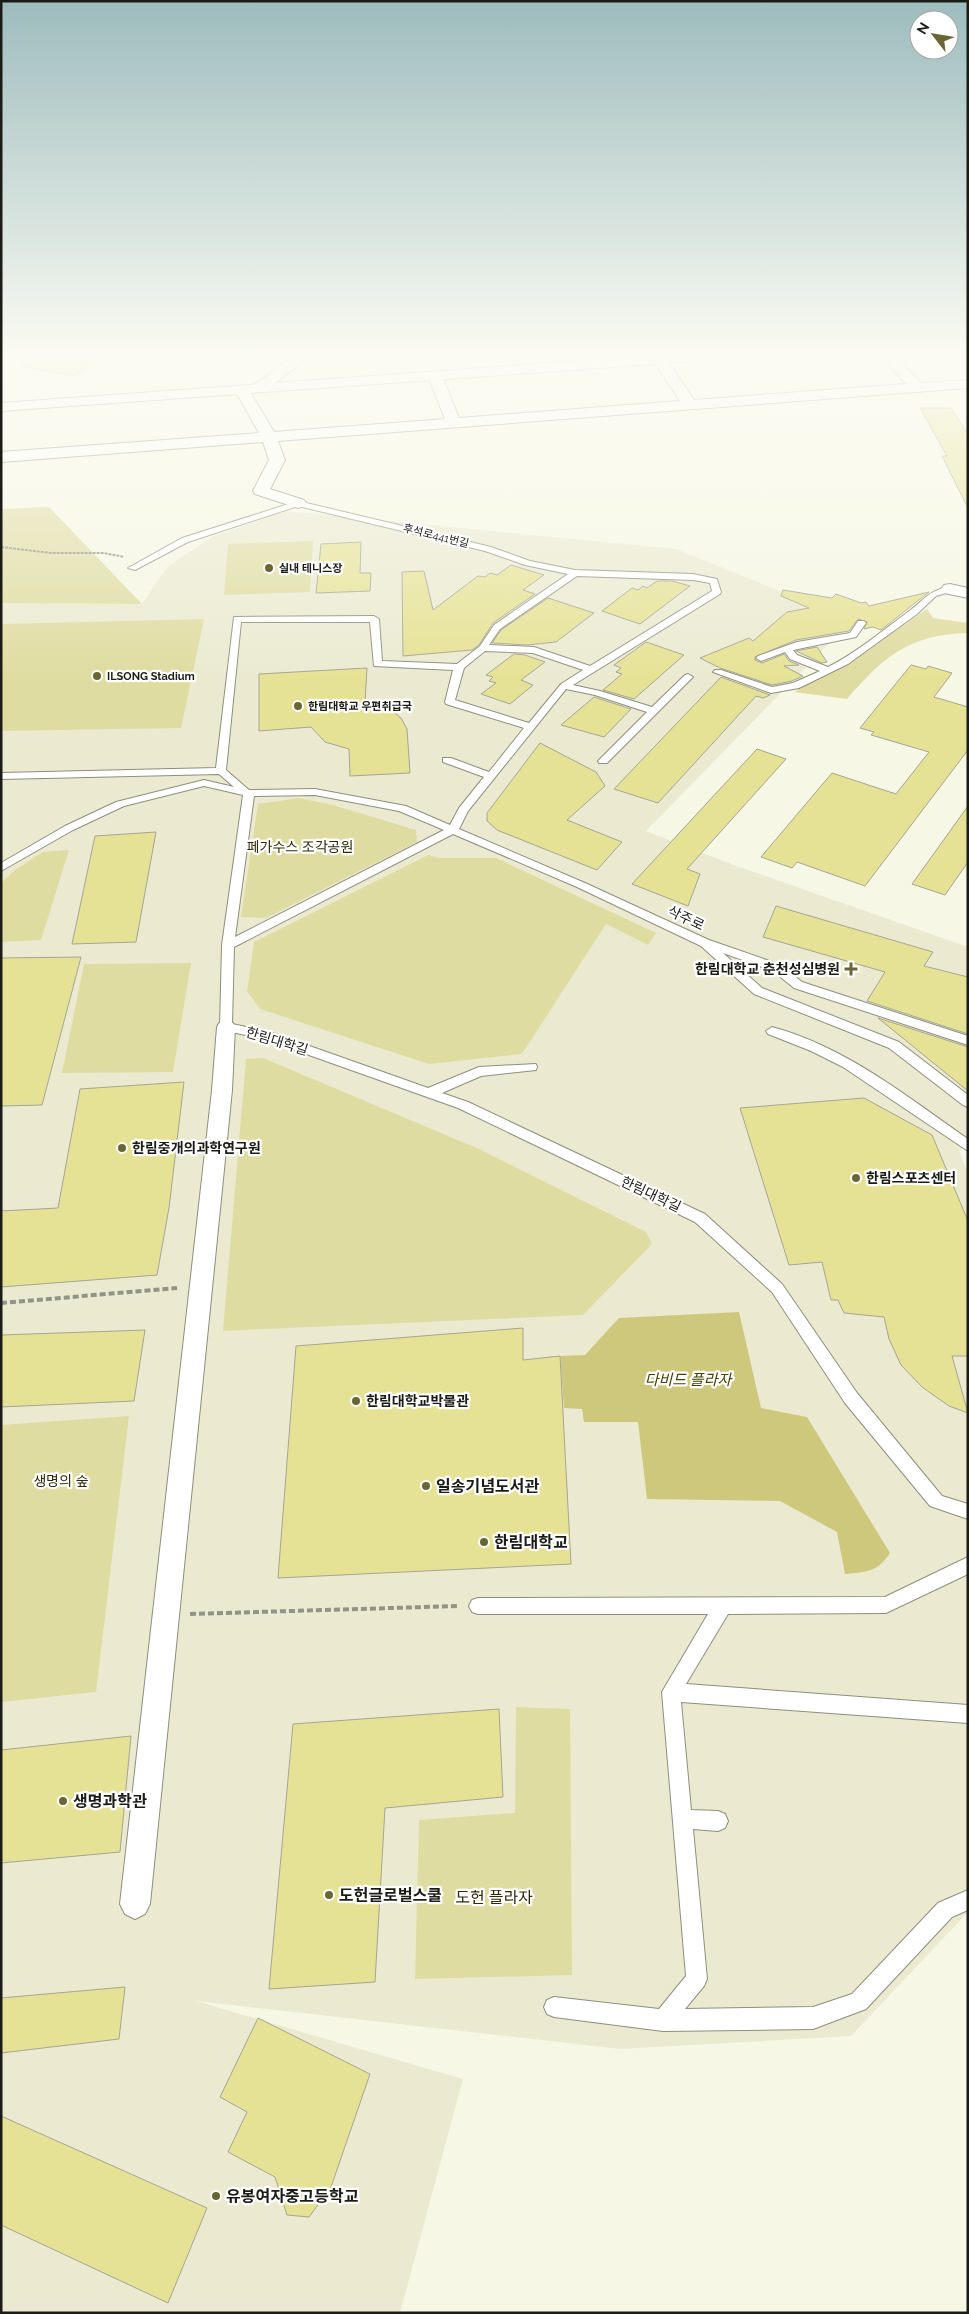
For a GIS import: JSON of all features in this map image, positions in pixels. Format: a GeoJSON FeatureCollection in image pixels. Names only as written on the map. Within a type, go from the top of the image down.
{"type":"FeatureCollection","features":[{"type":"Feature","properties":{"kind":"street","name":"후석로441번길"},"geometry":{"type":"LineString","coordinates":[[275,464],[261,491],[298,503]]}},
{"type":"Feature","properties":{"kind":"street"},"geometry":{"type":"LineString","coordinates":[[950,589],[968,594]]}},
{"type":"Feature","properties":{"kind":"street"},"geometry":{"type":"LineString","coordinates":[[135,1904],[222,1090],[226,1027]]}},
{"type":"Feature","properties":{"kind":"lane","name":"후석로441번길"},"geometry":{"type":"LineString","coordinates":[[298,503],[488,548],[528,563],[575,573],[693,577],[714,581],[717,592],[592,670]]}},
{"type":"Feature","properties":{"kind":"lane"},"geometry":{"type":"LineString","coordinates":[[132,568],[185,540],[298,503]]}},
{"type":"Feature","properties":{"kind":"lane"},"geometry":{"type":"LineString","coordinates":[[531,727],[450,702],[459,667],[483,648],[496,627],[575,573]]}},
{"type":"Feature","properties":{"kind":"lane"},"geometry":{"type":"LineString","coordinates":[[718,672],[771,690],[796,686],[845,662],[914,612],[933,594],[950,589]]}},
{"type":"Feature","properties":{"kind":"lane"},"geometry":{"type":"LineString","coordinates":[[221,771],[237,619],[374,619],[377,664],[459,667]]}},
{"type":"Feature","properties":{"kind":"lane"},"geometry":{"type":"LineString","coordinates":[[853,635],[861,623]]}},
{"type":"Feature","properties":{"kind":"lane"},"geometry":{"type":"LineString","coordinates":[[761,658],[800,644],[853,635],[871,644]]}},
{"type":"Feature","properties":{"kind":"lane"},"geometry":{"type":"LineString","coordinates":[[483,648],[534,650],[592,670]]}},
{"type":"Feature","properties":{"kind":"lane"},"geometry":{"type":"LineString","coordinates":[[788,649],[793,657],[827,670]]}},
{"type":"Feature","properties":{"kind":"lane"},"geometry":{"type":"LineString","coordinates":[[228,945],[453,830],[463,810],[564,686],[592,670]]}},
{"type":"Feature","properties":{"kind":"lane"},"geometry":{"type":"LineString","coordinates":[[603,761],[688,677]]}},
{"type":"Feature","properties":{"kind":"lane"},"geometry":{"type":"LineString","coordinates":[[564,686],[597,692],[654,711]]}},
{"type":"Feature","properties":{"kind":"lane"},"geometry":{"type":"LineString","coordinates":[[447,760],[491,776]]}},
{"type":"Feature","properties":{"kind":"lane"},"geometry":{"type":"LineString","coordinates":[[1,776],[221,771],[249,793]]}},
{"type":"Feature","properties":{"kind":"lane"},"geometry":{"type":"LineString","coordinates":[[1,868],[69,828],[120,804],[204,783],[249,793],[315,792],[402,808],[453,830]]}},
{"type":"Feature","properties":{"kind":"lane"},"geometry":{"type":"LineString","coordinates":[[226,1027],[228,945],[249,793]]}},
{"type":"Feature","properties":{"kind":"lane","name":"삭주로"},"geometry":{"type":"LineString","coordinates":[[453,830],[581,885],[705,943],[758,991],[894,1045],[968,1102]]}},
{"type":"Feature","properties":{"kind":"lane"},"geometry":{"type":"LineString","coordinates":[[705,943],[776,968],[798,985],[968,1041]]}},
{"type":"Feature","properties":{"kind":"lane","name":"한림대학길"},"geometry":{"type":"LineString","coordinates":[[226,1027],[266,1034],[463,1105],[700,1218],[777,1288],[851,1398],[936,1501],[968,1512]]}},
{"type":"Feature","properties":{"kind":"lane"},"geometry":{"type":"LineString","coordinates":[[772,1031],[832,1055],[890,1092],[968,1146]]}},
{"type":"Feature","properties":{"kind":"lane"},"geometry":{"type":"LineString","coordinates":[[428,1093],[479,1072],[530,1067]]}},
{"type":"Feature","properties":{"kind":"lane"},"geometry":{"type":"LineString","coordinates":[[478,1606],[886,1605],[968,1565]]}},
{"type":"Feature","properties":{"kind":"lane"},"geometry":{"type":"LineString","coordinates":[[663,2020],[697,1979],[671,1692],[723,1605]]}},
{"type":"Feature","properties":{"kind":"lane"},"geometry":{"type":"LineString","coordinates":[[671,1692],[968,1714]]}},
{"type":"Feature","properties":{"kind":"lane"},"geometry":{"type":"LineString","coordinates":[[682,1819],[718,1820]]}},
{"type":"Feature","properties":{"kind":"lane"},"geometry":{"type":"LineString","coordinates":[[554,2007],[663,2020],[813,2018],[859,2002],[944,1910],[968,1900]]}},
{"type":"Feature","properties":{"kind":"path"},"geometry":{"type":"LineString","coordinates":[[1,548],[51,553],[104,553],[126,558],[157,555]]}},
{"type":"Feature","properties":{"kind":"path"},"geometry":{"type":"LineString","coordinates":[[1,1303],[201,1286]]}},
{"type":"Feature","properties":{"kind":"path"},"geometry":{"type":"LineString","coordinates":[[167,1615],[478,1606]]}},
{"type":"Feature","properties":{"kind":"shaded area","name":"한림대학교"},"geometry":{"type":"Polygon","coordinates":[[[286,511],[676,549],[852,620],[646,831],[731,864],[968,947],[968,1146],[959,1151],[968,1173],[968,1912],[851,2036],[620,2049],[196,2001],[463,2079],[400,2313],[1,2313],[1,603],[142,604],[167,567],[212,537],[286,511]]]}},
{"type":"Feature","properties":{"kind":"green space"},"geometry":{"type":"Polygon","coordinates":[[[49,507],[142,604],[1,603],[1,509],[49,507]]]}},
{"type":"Feature","properties":{"kind":"green space","name":"실내 테니스장"},"geometry":{"type":"Polygon","coordinates":[[[313,541],[310,592],[224,595],[228,544],[313,541]]]}},
{"type":"Feature","properties":{"kind":"green space"},"geometry":{"type":"Polygon","coordinates":[[[927,609],[933,618],[968,623],[968,633],[948,634],[930,638],[914,643],[899,651],[873,671],[847,699],[794,692],[862,653],[927,609]]]}},
{"type":"Feature","properties":{"kind":"green space","name":"ILSONG Stadium"},"geometry":{"type":"Polygon","coordinates":[[[204,619],[181,728],[1,731],[1,624],[204,619]]]}},
{"type":"Feature","properties":{"kind":"green space","name":"페가수스 조각공원"},"geometry":{"type":"Polygon","coordinates":[[[299,798],[333,805],[416,830],[417,842],[266,918],[241,917],[258,804],[299,798]]]}},
{"type":"Feature","properties":{"kind":"green space"},"geometry":{"type":"Polygon","coordinates":[[[69,850],[41,940],[1,942],[1,883],[15,870],[43,852],[69,850]]]}},
{"type":"Feature","properties":{"kind":"green space"},"geometry":{"type":"Polygon","coordinates":[[[428,855],[439,858],[496,858],[656,933],[648,945],[606,924],[522,1054],[429,1064],[260,1009],[247,991],[254,942],[428,855]]]}},
{"type":"Feature","properties":{"kind":"green space"},"geometry":{"type":"Polygon","coordinates":[[[191,963],[173,1072],[62,1073],[84,964],[191,963]]]}},
{"type":"Feature","properties":{"kind":"green space"},"geometry":{"type":"Polygon","coordinates":[[[263,1058],[479,1149],[646,1232],[652,1244],[583,1315],[223,1331],[246,1059],[263,1058]]]}},
{"type":"Feature","properties":{"kind":"green space","name":"생명의 숲"},"geometry":{"type":"Polygon","coordinates":[[[129,1416],[96,1692],[1,1702],[1,1425],[129,1416]]]}},
{"type":"Feature","properties":{"kind":"green space","name":"도헌 플라자"},"geometry":{"type":"Polygon","coordinates":[[[516,1707],[570,1709],[572,1975],[415,1979],[419,1820],[515,1813],[516,1707]]]}},
{"type":"Feature","properties":{"kind":"water","name":"다비드 플라자"},"geometry":{"type":"Polygon","coordinates":[[[739,1312],[761,1408],[807,1417],[890,1553],[881,1564],[871,1570],[845,1574],[837,1532],[780,1501],[647,1499],[638,1422],[584,1422],[582,1409],[564,1408],[560,1356],[585,1355],[619,1318],[739,1312]]]}},
{"type":"Feature","properties":{"kind":"building"},"geometry":{"type":"Polygon","coordinates":[[[946,464],[968,464],[968,508],[946,464]]]}},
{"type":"Feature","properties":{"kind":"building"},"geometry":{"type":"Polygon","coordinates":[[[361,542],[360,573],[371,573],[370,591],[316,593],[321,544],[361,542]]]}},
{"type":"Feature","properties":{"kind":"building"},"geometry":{"type":"Polygon","coordinates":[[[511,565],[544,575],[523,590],[535,594],[493,623],[479,645],[472,650],[403,656],[402,572],[424,571],[433,610],[478,576],[485,577],[490,573],[497,575],[511,565]]]}},
{"type":"Feature","properties":{"kind":"building"},"geometry":{"type":"Polygon","coordinates":[[[657,581],[672,581],[690,586],[640,624],[602,611],[632,588],[638,590],[643,586],[647,588],[657,581]]]}},
{"type":"Feature","properties":{"kind":"building"},"geometry":{"type":"Polygon","coordinates":[[[783,590],[832,598],[836,594],[861,603],[866,602],[869,606],[929,592],[881,630],[873,627],[864,629],[867,622],[858,619],[849,631],[796,640],[755,657],[755,660],[762,663],[784,654],[789,661],[799,665],[784,666],[803,676],[792,681],[772,685],[720,668],[700,658],[749,638],[753,641],[787,612],[809,608],[781,596],[783,590]]]}},
{"type":"Feature","properties":{"kind":"building"},"geometry":{"type":"Polygon","coordinates":[[[548,598],[594,613],[556,642],[527,645],[492,643],[501,630],[548,598]]]}},
{"type":"Feature","properties":{"kind":"building"},"geometry":{"type":"Polygon","coordinates":[[[646,642],[684,655],[634,699],[603,690],[622,674],[616,672],[621,668],[614,665],[646,642]]]}},
{"type":"Feature","properties":{"kind":"building"},"geometry":{"type":"Polygon","coordinates":[[[817,647],[827,662],[822,663],[796,651],[817,647]]]}},
{"type":"Feature","properties":{"kind":"building"},"geometry":{"type":"Polygon","coordinates":[[[514,654],[525,655],[545,662],[521,680],[533,685],[510,704],[481,694],[496,683],[489,681],[493,677],[486,675],[514,654]]]}},
{"type":"Feature","properties":{"kind":"building"},"geometry":{"type":"Polygon","coordinates":[[[911,665],[926,669],[928,666],[952,673],[934,697],[968,707],[968,750],[865,886],[797,862],[792,868],[761,857],[832,773],[896,794],[929,752],[871,735],[874,732],[860,728],[911,665]]]}},
{"type":"Feature","properties":{"kind":"building"},"geometry":{"type":"Polygon","coordinates":[[[367,668],[365,702],[391,710],[401,718],[407,729],[410,773],[350,776],[349,749],[325,742],[311,727],[259,731],[259,674],[367,668]]]}},
{"type":"Feature","properties":{"kind":"building"},"geometry":{"type":"Polygon","coordinates":[[[721,677],[770,695],[763,698],[756,696],[658,803],[614,789],[721,677]]]}},
{"type":"Feature","properties":{"kind":"building"},"geometry":{"type":"Polygon","coordinates":[[[594,697],[631,709],[604,737],[561,725],[594,697]]]}},
{"type":"Feature","properties":{"kind":"building"},"geometry":{"type":"Polygon","coordinates":[[[540,743],[596,772],[605,786],[567,820],[622,842],[597,870],[497,830],[487,821],[487,813],[540,743]]]}},
{"type":"Feature","properties":{"kind":"building"},"geometry":{"type":"Polygon","coordinates":[[[757,749],[786,759],[687,869],[700,874],[688,906],[632,884],[757,749]]]}},
{"type":"Feature","properties":{"kind":"building"},"geometry":{"type":"Polygon","coordinates":[[[968,806],[968,862],[945,895],[912,884],[968,806]]]}},
{"type":"Feature","properties":{"kind":"building"},"geometry":{"type":"Polygon","coordinates":[[[156,832],[136,942],[72,944],[95,836],[156,832]]]}},
{"type":"Feature","properties":{"kind":"building","name":"한림대학교 춘천성심병원"},"geometry":{"type":"Polygon","coordinates":[[[776,906],[933,952],[924,966],[968,977],[968,1034],[867,1001],[885,972],[763,937],[776,906]]]}},
{"type":"Feature","properties":{"kind":"building"},"geometry":{"type":"Polygon","coordinates":[[[81,957],[42,1105],[1,1106],[1,958],[81,957]]]}},
{"type":"Feature","properties":{"kind":"building"},"geometry":{"type":"Polygon","coordinates":[[[878,1018],[968,1047],[968,1091],[878,1018]]]}},
{"type":"Feature","properties":{"kind":"building"},"geometry":{"type":"Polygon","coordinates":[[[184,1082],[169,1208],[157,1275],[1,1287],[1,1211],[58,1208],[80,1089],[184,1082]]]}},
{"type":"Feature","properties":{"kind":"building","name":"한림스포츠센터"},"geometry":{"type":"Polygon","coordinates":[[[864,1098],[932,1135],[968,1221],[968,1356],[952,1356],[968,1413],[949,1406],[922,1387],[901,1365],[889,1339],[884,1317],[844,1313],[838,1300],[831,1300],[822,1262],[789,1265],[740,1108],[864,1098]]]}},
{"type":"Feature","properties":{"kind":"building","name":"일송기념도서관"},"geometry":{"type":"Polygon","coordinates":[[[523,1328],[523,1360],[560,1356],[571,1564],[278,1578],[296,1346],[523,1328]]]}},
{"type":"Feature","properties":{"kind":"building"},"geometry":{"type":"Polygon","coordinates":[[[145,1330],[134,1401],[1,1407],[1,1335],[145,1330]]]}},
{"type":"Feature","properties":{"kind":"building","name":"도헌글로벌스쿨"},"geometry":{"type":"Polygon","coordinates":[[[499,1709],[503,1797],[385,1808],[375,1982],[269,1989],[293,1724],[499,1709]]]}},
{"type":"Feature","properties":{"kind":"building","name":"생명과학관"},"geometry":{"type":"Polygon","coordinates":[[[131,1736],[120,1852],[1,1863],[1,1750],[131,1736]]]}},
{"type":"Feature","properties":{"kind":"building"},"geometry":{"type":"Polygon","coordinates":[[[125,1987],[119,2039],[1,2053],[1,1998],[125,1987]]]}},
{"type":"Feature","properties":{"kind":"building"},"geometry":{"type":"Polygon","coordinates":[[[258,2018],[370,2074],[331,2187],[309,2217],[287,2215],[275,2177],[228,2152],[247,2112],[220,2097],[258,2018]]]}},
{"type":"Feature","properties":{"kind":"building"},"geometry":{"type":"Polygon","coordinates":[[[1,2116],[207,2208],[168,2303],[1,2225],[1,2116]]]}},
{"type":"Feature","properties":{"kind":"place","name":"실내 테니스장"},"geometry":{"type":"Point","coordinates":[269,568]}},
{"type":"Feature","properties":{"kind":"place","name":"ILSONG Stadium"},"geometry":{"type":"Point","coordinates":[97,676]}},
{"type":"Feature","properties":{"kind":"place","name":"한림대학교 우편취급국"},"geometry":{"type":"Point","coordinates":[298,706]}},
{"type":"Feature","properties":{"kind":"place","name":"한림대학교 춘천성심병원"},"geometry":{"type":"Point","coordinates":[851,969]}},
{"type":"Feature","properties":{"kind":"place","name":"한림중개의과학연구원"},"geometry":{"type":"Point","coordinates":[122,1148]}},
{"type":"Feature","properties":{"kind":"place","name":"한림스포츠센터"},"geometry":{"type":"Point","coordinates":[856,1178]}},
{"type":"Feature","properties":{"kind":"place","name":"한림대학교박물관"},"geometry":{"type":"Point","coordinates":[356,1401]}},
{"type":"Feature","properties":{"kind":"place","name":"일송기념도서관"},"geometry":{"type":"Point","coordinates":[426,1486]}},
{"type":"Feature","properties":{"kind":"place","name":"한림대학교"},"geometry":{"type":"Point","coordinates":[484,1542]}},
{"type":"Feature","properties":{"kind":"place","name":"생명과학관"},"geometry":{"type":"Point","coordinates":[63,1801]}},
{"type":"Feature","properties":{"kind":"place","name":"도헌글로벌스쿨"},"geometry":{"type":"Point","coordinates":[329,1895]}},
{"type":"Feature","properties":{"kind":"place","name":"유봉여자중고등학교"},"geometry":{"type":"Point","coordinates":[216,2196]}}]}
